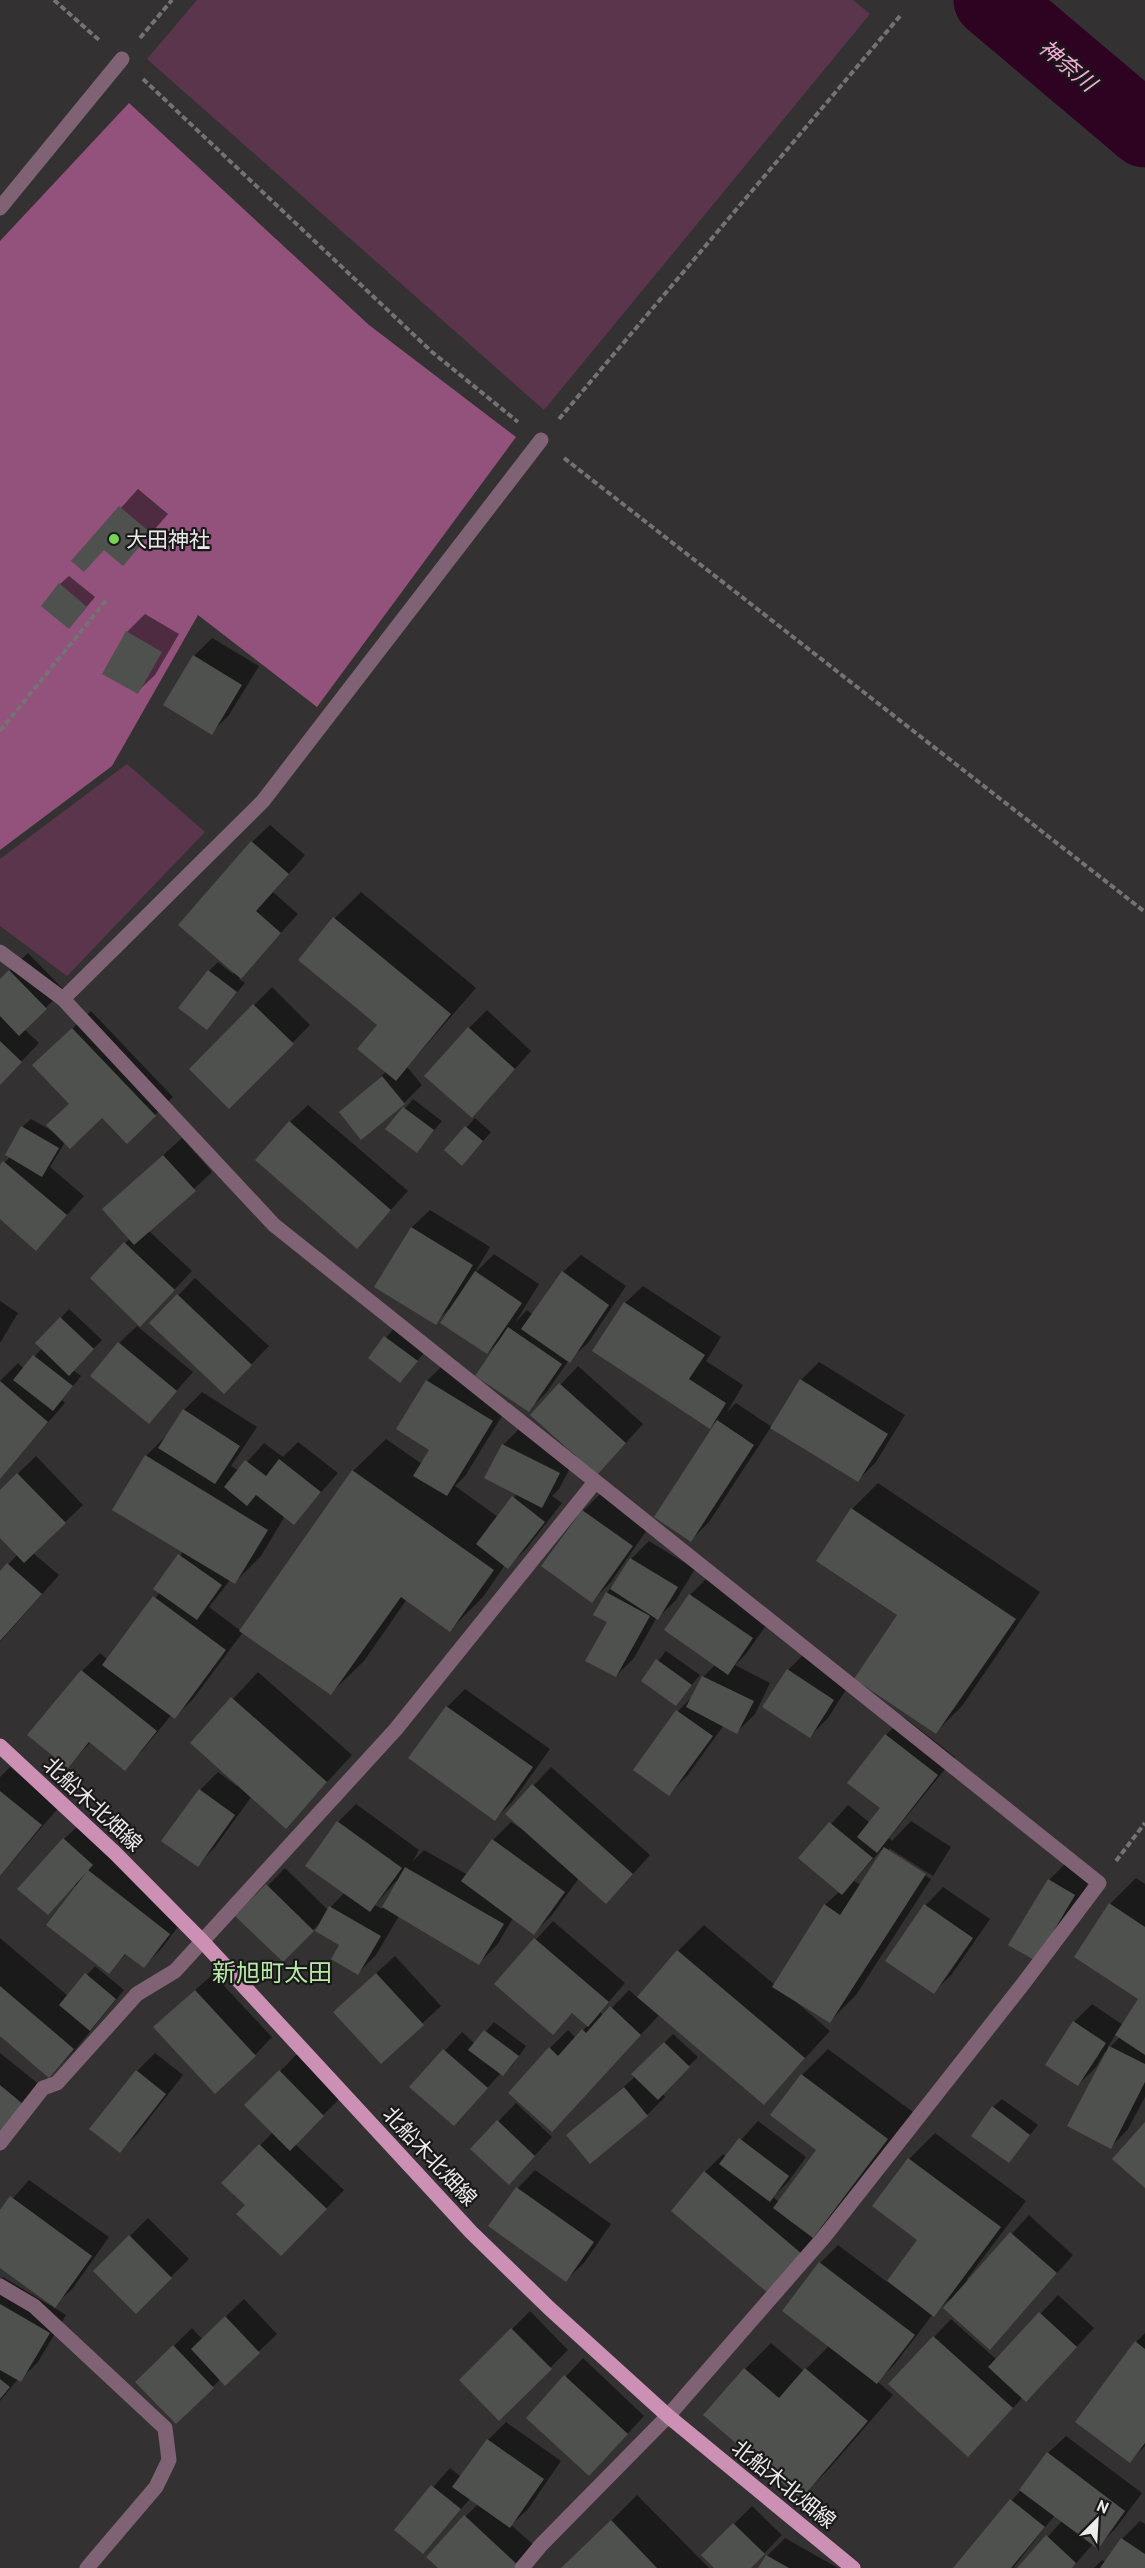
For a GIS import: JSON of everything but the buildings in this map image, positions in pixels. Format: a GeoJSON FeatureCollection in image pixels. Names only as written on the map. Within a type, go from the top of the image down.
{"type":"FeatureCollection","features":[{"type":"Feature","properties":{"kind":"main road","name":"北船木北畑線"},"geometry":{"type":"LineString","coordinates":[[0,1746],[115,1853],[203,1942],[471,2232],[549,2308],[668,2416],[853,2568]]}},
{"type":"Feature","properties":{"kind":"street"},"geometry":{"type":"LineString","coordinates":[[0,208],[122,59]]}},
{"type":"Feature","properties":{"kind":"street"},"geometry":{"type":"LineString","coordinates":[[63,999],[263,801],[541,440]]}},
{"type":"Feature","properties":{"kind":"street"},"geometry":{"type":"LineString","coordinates":[[0,952],[63,999],[274,1226],[1099,1883],[1023,1984],[824,2237],[668,2416],[541,2544],[522,2568]]}},
{"type":"Feature","properties":{"kind":"street"},"geometry":{"type":"LineString","coordinates":[[0,2143],[42,2088],[57,2083],[137,1994],[175,1971],[203,1942],[396,1729],[596,1482]]}},
{"type":"Feature","properties":{"kind":"street"},"geometry":{"type":"LineString","coordinates":[[0,2286],[34,2306],[165,2428],[169,2460],[156,2487],[87,2568]]}},
{"type":"Feature","properties":{"kind":"path"},"geometry":{"type":"LineString","coordinates":[[54,0],[122,59],[432,352],[541,440],[1145,912]]}},
{"type":"Feature","properties":{"kind":"path"},"geometry":{"type":"LineString","coordinates":[[122,59],[172,0]]}},
{"type":"Feature","properties":{"kind":"path"},"geometry":{"type":"LineString","coordinates":[[541,440],[900,16]]}},
{"type":"Feature","properties":{"kind":"path"},"geometry":{"type":"LineString","coordinates":[[0,731],[108,598]]}},
{"type":"Feature","properties":{"kind":"path"},"geometry":{"type":"LineString","coordinates":[[1099,1883],[1145,1823]]}},
{"type":"Feature","properties":{"kind":"shaded area"},"geometry":{"type":"Polygon","coordinates":[[[197,0],[853,0],[870,14],[544,410],[147,59],[197,0]]]}},
{"type":"Feature","properties":{"kind":"shaded area"},"geometry":{"type":"Polygon","coordinates":[[[129,103],[369,325],[516,437],[317,707],[198,615],[112,766],[0,850],[0,241],[129,103]]]}},
{"type":"Feature","properties":{"kind":"shaded area"},"geometry":{"type":"Polygon","coordinates":[[[127,764],[205,832],[67,976],[0,926],[0,859],[127,764]]]}},
{"type":"Feature","properties":{"kind":"waterway","name":"神奈川"},"geometry":{"type":"LineString","coordinates":[[991,0],[1145,130]]}},
{"type":"Feature","properties":{"kind":"place","name":"大田神社"},"geometry":{"type":"Point","coordinates":[114,539]}},
{"type":"Feature","properties":{"kind":"district","name":"新旭町太田"},"geometry":{"type":"Point","coordinates":[272,1972]}}]}
